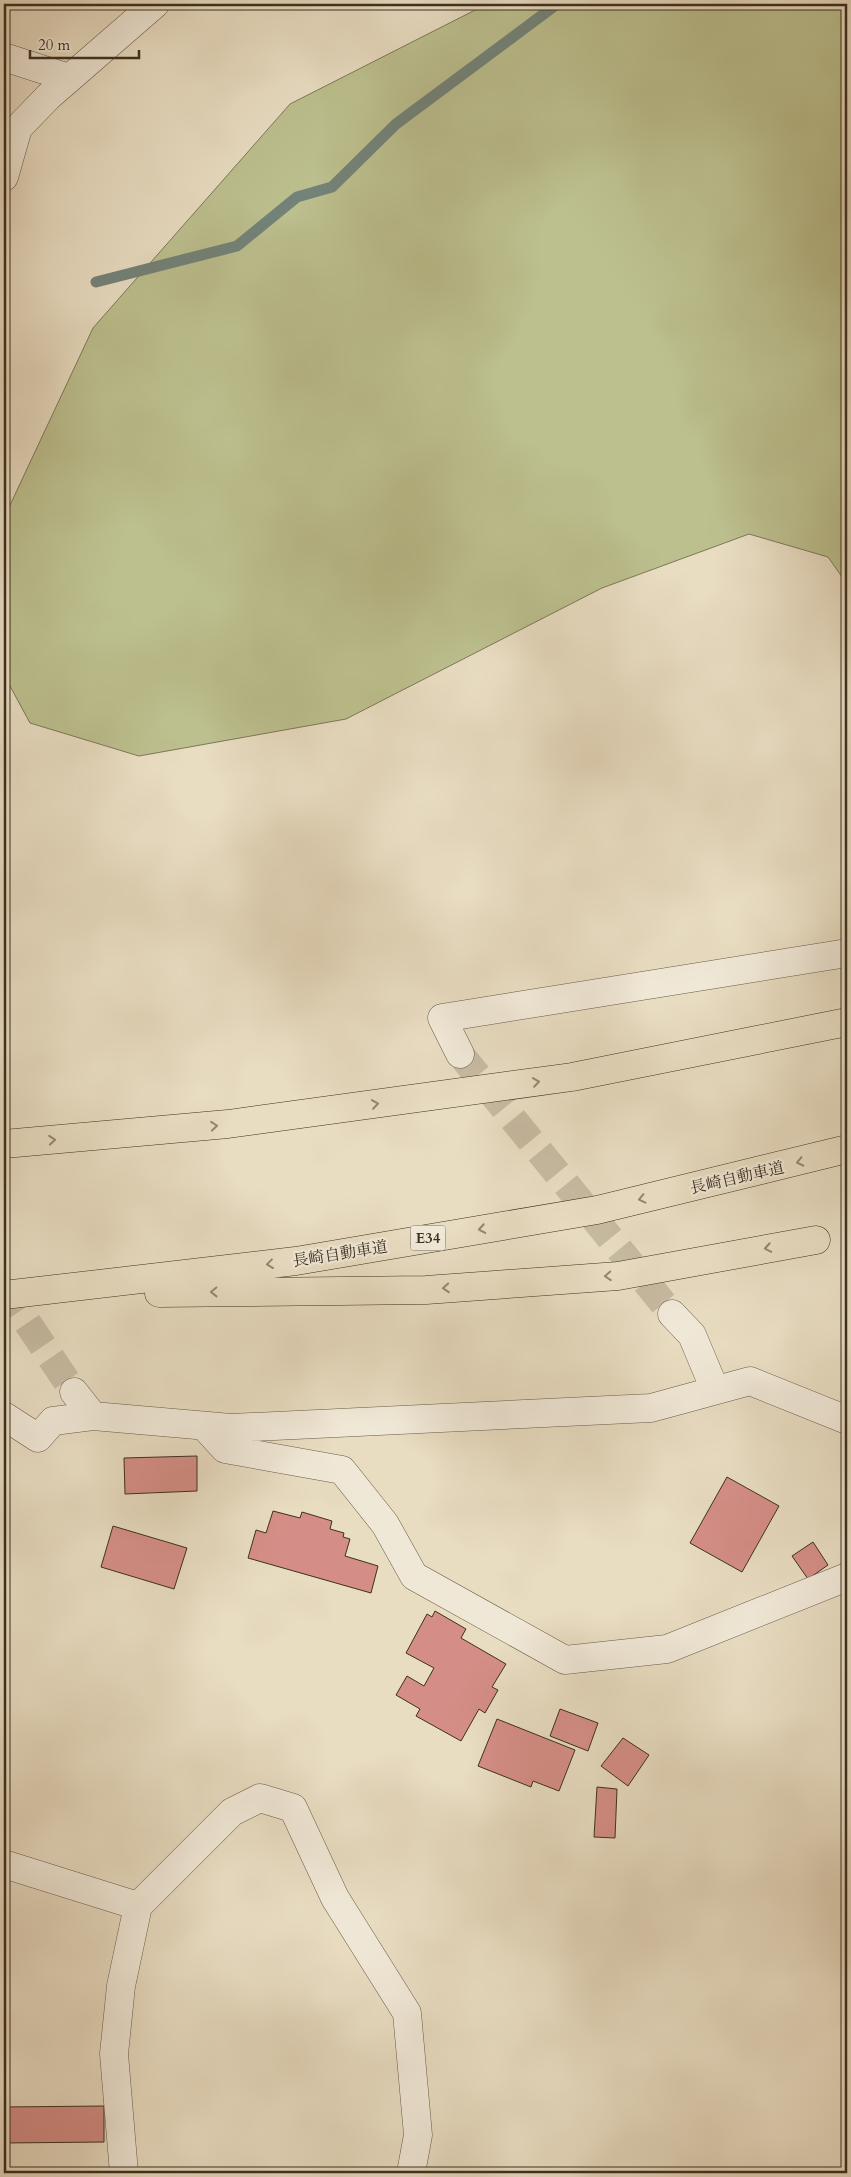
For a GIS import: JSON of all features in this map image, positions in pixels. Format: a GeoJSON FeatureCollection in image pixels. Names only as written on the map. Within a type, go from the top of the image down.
{"type":"FeatureCollection","features":[{"type":"Feature","properties":{"kind":"highway"},"geometry":{"type":"LineString","coordinates":[[4,1144],[228,1124],[572,1077],[847,1022]]}},
{"type":"Feature","properties":{"kind":"highway","name":"長崎自動車道"},"geometry":{"type":"LineString","coordinates":[[10,1295],[296,1261],[597,1210],[847,1149]]}},
{"type":"Feature","properties":{"kind":"highway"},"geometry":{"type":"LineString","coordinates":[[10,1295],[436,1289],[618,1276],[816,1240]]}},
{"type":"Feature","properties":{"kind":"street"},"geometry":{"type":"LineString","coordinates":[[4,177],[18,128],[59,87],[155,4]]}},
{"type":"Feature","properties":{"kind":"street"},"geometry":{"type":"LineString","coordinates":[[4,56],[59,87]]}},
{"type":"Feature","properties":{"kind":"street"},"geometry":{"type":"LineString","coordinates":[[460,1054],[442,1018],[847,953]]}},
{"type":"Feature","properties":{"kind":"street"},"geometry":{"type":"LineString","coordinates":[[672,1314],[692,1335],[715,1390]]}},
{"type":"Feature","properties":{"kind":"street"},"geometry":{"type":"LineString","coordinates":[[4,1416],[38,1438],[53,1421],[93,1416],[230,1428],[651,1408],[750,1381],[847,1420]]}},
{"type":"Feature","properties":{"kind":"street"},"geometry":{"type":"LineString","coordinates":[[74,1392],[93,1416]]}},
{"type":"Feature","properties":{"kind":"street"},"geometry":{"type":"LineString","coordinates":[[204,1426],[224,1449],[342,1470],[385,1524],[414,1576],[565,1660],[667,1649],[847,1577]]}},
{"type":"Feature","properties":{"kind":"street"},"geometry":{"type":"LineString","coordinates":[[124,2173],[114,2054],[121,1986],[138,1906],[232,1812],[260,1798],[292,1808],[335,1898],[407,2013],[418,2135],[411,2173]]}},
{"type":"Feature","properties":{"kind":"street"},"geometry":{"type":"LineString","coordinates":[[4,1864],[138,1906]]}},
{"type":"Feature","properties":{"kind":"green space"},"geometry":{"type":"Polygon","coordinates":[[[487,4],[847,4],[847,584],[828,557],[749,534],[602,588],[346,719],[139,756],[30,723],[4,675],[4,518],[93,328],[290,104],[487,4]]]}},
{"type":"Feature","properties":{"kind":"building"},"geometry":{"type":"Polygon","coordinates":[[[197,1456],[197,1491],[125,1494],[124,1458],[197,1456]]]}},
{"type":"Feature","properties":{"kind":"building"},"geometry":{"type":"Polygon","coordinates":[[[727,1477],[779,1506],[742,1572],[690,1543],[727,1477]]]}},
{"type":"Feature","properties":{"kind":"building"},"geometry":{"type":"Polygon","coordinates":[[[273,1511],[300,1518],[302,1512],[332,1521],[330,1529],[344,1533],[343,1537],[350,1539],[345,1556],[378,1566],[371,1593],[248,1558],[256,1530],[266,1533],[273,1511]]]}},
{"type":"Feature","properties":{"kind":"building"},"geometry":{"type":"Polygon","coordinates":[[[113,1526],[187,1548],[174,1589],[101,1567],[113,1526]]]}},
{"type":"Feature","properties":{"kind":"building"},"geometry":{"type":"Polygon","coordinates":[[[813,1542],[828,1565],[808,1579],[792,1556],[813,1542]]]}},
{"type":"Feature","properties":{"kind":"building"},"geometry":{"type":"Polygon","coordinates":[[[435,1611],[466,1629],[461,1638],[506,1664],[492,1687],[498,1690],[485,1713],[479,1709],[461,1741],[416,1716],[420,1709],[396,1695],[407,1676],[424,1686],[434,1668],[406,1653],[427,1614],[432,1617],[435,1611]]]}},
{"type":"Feature","properties":{"kind":"building"},"geometry":{"type":"Polygon","coordinates":[[[560,1709],[598,1723],[588,1751],[550,1736],[560,1709]]]}},
{"type":"Feature","properties":{"kind":"building"},"geometry":{"type":"Polygon","coordinates":[[[497,1719],[575,1750],[559,1791],[533,1781],[531,1787],[478,1766],[497,1719]]]}},
{"type":"Feature","properties":{"kind":"building"},"geometry":{"type":"Polygon","coordinates":[[[623,1738],[649,1755],[628,1786],[601,1766],[623,1738]]]}},
{"type":"Feature","properties":{"kind":"building"},"geometry":{"type":"Polygon","coordinates":[[[597,1787],[617,1789],[615,1838],[594,1837],[597,1787]]]}},
{"type":"Feature","properties":{"kind":"building"},"geometry":{"type":"Polygon","coordinates":[[[104,2106],[104,2142],[4,2143],[4,2107],[104,2106]]]}},
{"type":"Feature","properties":{"kind":"waterway"},"geometry":{"type":"LineString","coordinates":[[96,282],[237,246],[297,197],[332,187],[396,124],[557,4]]}},
{"type":"Feature","properties":{"kind":"tunnel"},"geometry":{"type":"LineString","coordinates":[[460,1054],[672,1314]]}},
{"type":"Feature","properties":{"kind":"tunnel"},"geometry":{"type":"LineString","coordinates":[[4,1288],[74,1392]]}}]}
